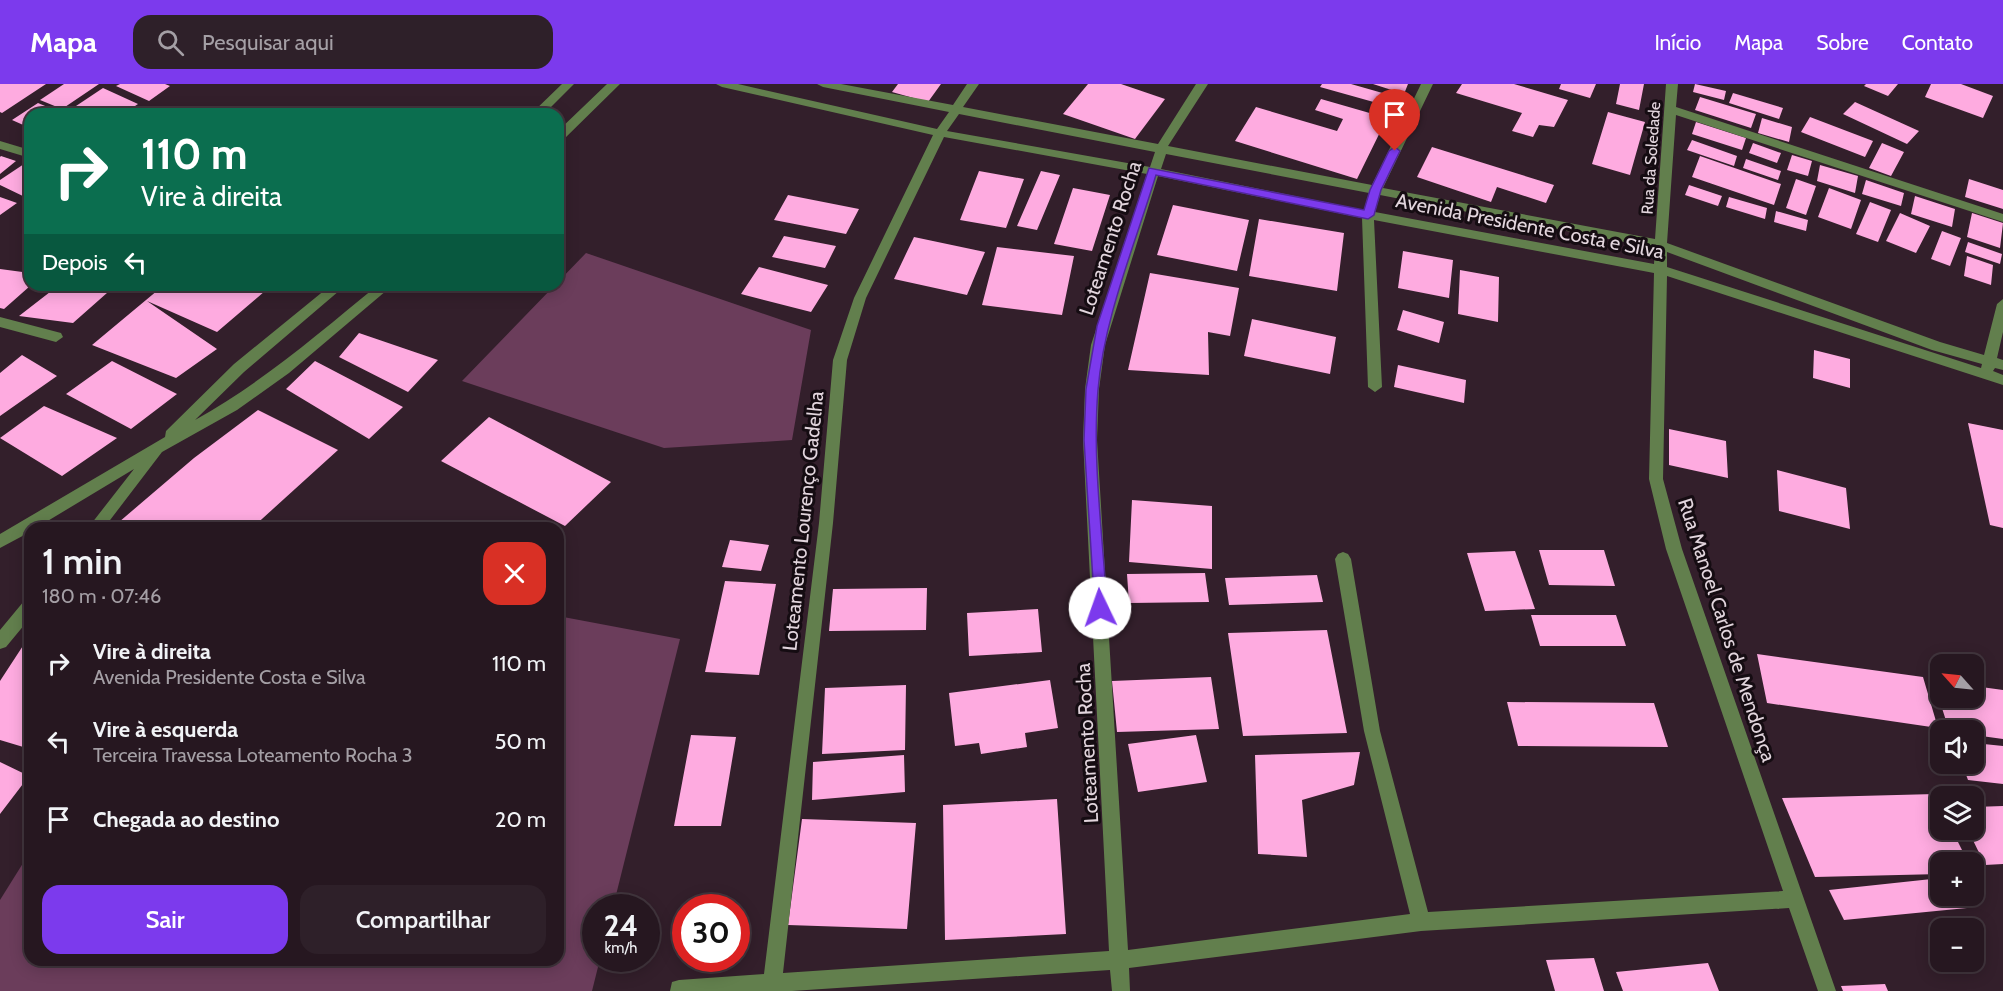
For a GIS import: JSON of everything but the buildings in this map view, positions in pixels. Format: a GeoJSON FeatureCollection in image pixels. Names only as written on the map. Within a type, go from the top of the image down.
{"type":"FeatureCollection","features":[{"type":"Feature","properties":{"kind":"street"},"geometry":{"type":"LineString","coordinates":[[543,108],[568,84]]}},
{"type":"Feature","properties":{"kind":"street"},"geometry":{"type":"LineString","coordinates":[[564,132],[614,84]]}},
{"type":"Feature","properties":{"kind":"street","name":"Avenida Presidente Costa e Silva"},"geometry":{"type":"LineString","coordinates":[[722,84],[940,133],[1152,171],[1368,215],[1662,270],[1993,367]]}},
{"type":"Feature","properties":{"kind":"street","name":"Avenida Presidente Costa e Silva"},"geometry":{"type":"LineString","coordinates":[[823,84],[1161,147],[1661,245],[1993,367],[2003,380]]}},
{"type":"Feature","properties":{"kind":"street","name":"Loteamento Lourenço Gadelha"},"geometry":{"type":"LineString","coordinates":[[772,987],[826,523],[840,360],[860,298],[940,133],[973,84]]}},
{"type":"Feature","properties":{"kind":"street","name":"Loteamento Rocha"},"geometry":{"type":"LineString","coordinates":[[1121,991],[1090,440],[1092,389],[1103,326],[1152,171],[1161,147],[1203,84]]}},
{"type":"Feature","properties":{"kind":"street"},"geometry":{"type":"LineString","coordinates":[[1375,387],[1368,215],[1376,190],[1427,84]]}},
{"type":"Feature","properties":{"kind":"street","name":"Rua da Soledade"},"geometry":{"type":"LineString","coordinates":[[1662,270],[1661,245],[1672,84]]}},
{"type":"Feature","properties":{"kind":"street"},"geometry":{"type":"LineString","coordinates":[[1672,110],[2003,219]]}},
{"type":"Feature","properties":{"kind":"street"},"geometry":{"type":"LineString","coordinates":[[0,145],[24,152]]}},
{"type":"Feature","properties":{"kind":"street","name":"Rua Manoel Carlos de Mendonça"},"geometry":{"type":"LineString","coordinates":[[1662,270],[1656,479],[1674,549],[1827,991]]}},
{"type":"Feature","properties":{"kind":"street"},"geometry":{"type":"LineString","coordinates":[[100,522],[162,445],[239,368],[333,291]]}},
{"type":"Feature","properties":{"kind":"street"},"geometry":{"type":"LineString","coordinates":[[33,522],[242,400],[379,291]]}},
{"type":"Feature","properties":{"kind":"street"},"geometry":{"type":"LineString","coordinates":[[1993,367],[2003,304]]}},
{"type":"Feature","properties":{"kind":"street"},"geometry":{"type":"LineString","coordinates":[[0,322],[56,337]]}},
{"type":"Feature","properties":{"kind":"street"},"geometry":{"type":"LineString","coordinates":[[0,542],[24,528]]}},
{"type":"Feature","properties":{"kind":"street"},"geometry":{"type":"LineString","coordinates":[[1343,559],[1372,731],[1421,922]]}},
{"type":"Feature","properties":{"kind":"street"},"geometry":{"type":"LineString","coordinates":[[0,642],[24,613]]}},
{"type":"Feature","properties":{"kind":"street"},"geometry":{"type":"LineString","coordinates":[[679,989],[772,987],[1120,960],[1421,922],[1796,899]]}},
{"type":"Feature","properties":{"kind":"shaded area"},"geometry":{"type":"Polygon","coordinates":[[[586,253],[811,330],[792,440],[664,448],[462,381],[549,291],[564,291],[564,276],[586,253]]]}},
{"type":"Feature","properties":{"kind":"shaded area"},"geometry":{"type":"Polygon","coordinates":[[[564,617],[680,639],[616,894],[582,894],[582,972],[597,972],[592,991],[0,991],[0,900],[24,862],[24,966],[564,966],[564,617]]]}},
{"type":"Feature","properties":{"kind":"route"},"geometry":{"type":"LineString","coordinates":[[1100,608],[1090,440],[1092,389],[1103,326],[1152,171],[1368,215],[1376,190],[1395,151]]}}]}
